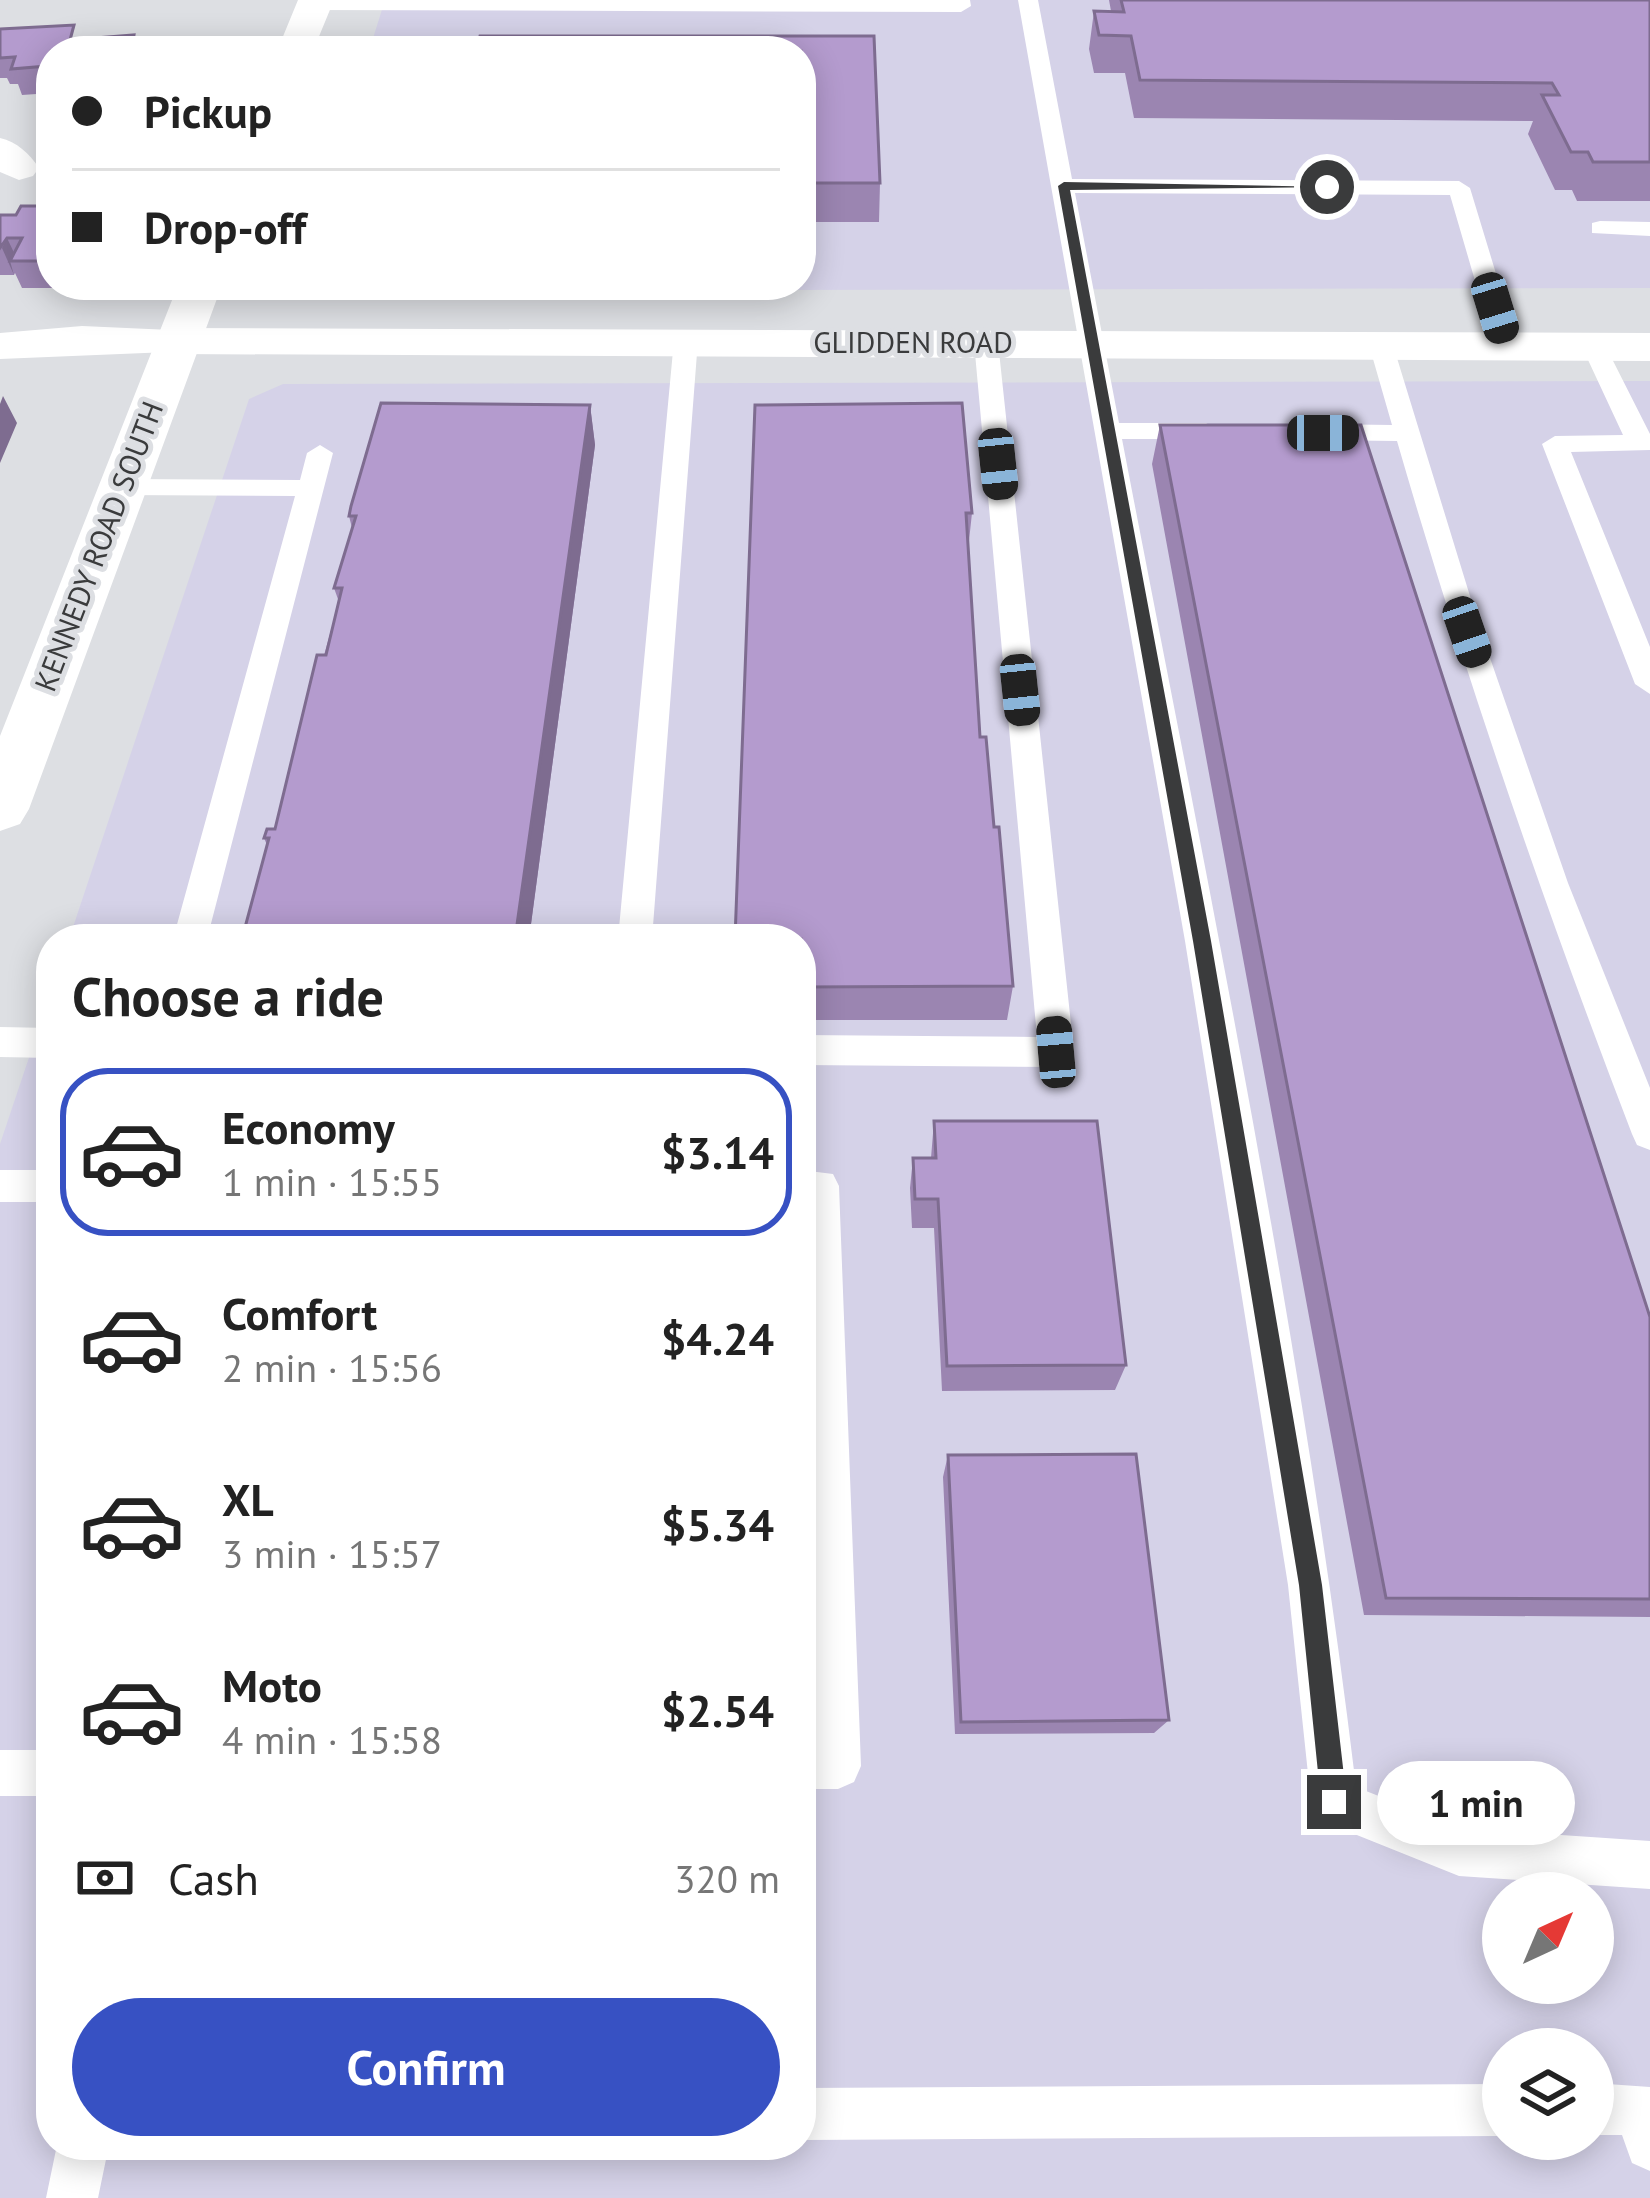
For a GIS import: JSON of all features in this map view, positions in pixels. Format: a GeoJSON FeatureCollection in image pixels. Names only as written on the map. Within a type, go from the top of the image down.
{"type":"FeatureCollection","features":[{"type":"Feature","properties":{"kind":"street"},"geometry":{"type":"LineString","coordinates":[[302,36],[315,3]]}},
{"type":"Feature","properties":{"kind":"street","name":"KENNEDY ROAD SOUTH"},"geometry":{"type":"LineString","coordinates":[[0,809],[194,300]]}},
{"type":"Feature","properties":{"kind":"street","name":"GLIDDEN ROAD"},"geometry":{"type":"LineString","coordinates":[[0,346],[82,339],[1650,347]]}},
{"type":"Feature","properties":{"kind":"lane"},"geometry":{"type":"LineString","coordinates":[[315,3],[961,6],[960,0]]}},
{"type":"Feature","properties":{"kind":"lane"},"geometry":{"type":"LineString","coordinates":[[1028,0],[1202,941],[1310,1585],[1334,1802],[1459,1852],[1650,1865]]}},
{"type":"Feature","properties":{"kind":"lane"},"geometry":{"type":"LineString","coordinates":[[1064,186],[1459,188],[1506,346]]}},
{"type":"Feature","properties":{"kind":"lane"},"geometry":{"type":"LineString","coordinates":[[1600,228],[1650,229]]}},
{"type":"Feature","properties":{"kind":"lane"},"geometry":{"type":"LineString","coordinates":[[636,924],[686,340]]}},
{"type":"Feature","properties":{"kind":"lane"},"geometry":{"type":"LineString","coordinates":[[816,1050],[1056,1052],[986,342]]}},
{"type":"Feature","properties":{"kind":"lane"},"geometry":{"type":"LineString","coordinates":[[1381,345],[1467,632],[1552,884],[1650,1134]]}},
{"type":"Feature","properties":{"kind":"lane"},"geometry":{"type":"LineString","coordinates":[[1594,347],[1645,442],[1555,444],[1648,673]]}},
{"type":"Feature","properties":{"kind":"lane"},"geometry":{"type":"LineString","coordinates":[[1107,430],[1223,432]]}},
{"type":"Feature","properties":{"kind":"lane"},"geometry":{"type":"LineString","coordinates":[[1293,432],[1409,433]]}},
{"type":"Feature","properties":{"kind":"lane"},"geometry":{"type":"LineString","coordinates":[[194,924],[320,453]]}},
{"type":"Feature","properties":{"kind":"lane"},"geometry":{"type":"LineString","coordinates":[[121,487],[310,488]]}},
{"type":"Feature","properties":{"kind":"lane"},"geometry":{"type":"LineString","coordinates":[[0,1042],[36,1042]]}},
{"type":"Feature","properties":{"kind":"lane"},"geometry":{"type":"LineString","coordinates":[[0,1186],[36,1186]]}},
{"type":"Feature","properties":{"kind":"lane"},"geometry":{"type":"LineString","coordinates":[[816,1186],[820,1186],[838,1766],[816,1766]]}},
{"type":"Feature","properties":{"kind":"lane"},"geometry":{"type":"LineString","coordinates":[[0,1773],[36,1773]]}},
{"type":"Feature","properties":{"kind":"lane"},"geometry":{"type":"LineString","coordinates":[[1614,2109],[1641,2109],[1650,2145]]}},
{"type":"Feature","properties":{"kind":"lane"},"geometry":{"type":"LineString","coordinates":[[816,2114],[1482,2110]]}},
{"type":"Feature","properties":{"kind":"lane"},"geometry":{"type":"LineString","coordinates":[[72,2198],[80,2160]]}},
{"type":"Feature","properties":{"kind":"shaded area"},"geometry":{"type":"Polygon","coordinates":[[[385,0],[1650,0],[1650,288],[816,290],[816,36],[374,36],[385,0]]]}},
{"type":"Feature","properties":{"kind":"shaded area"},"geometry":{"type":"Polygon","coordinates":[[[1650,381],[1650,2198],[0,2198],[0,1144],[36,1037],[36,2160],[816,2160],[816,924],[74,924],[249,399],[283,384],[1650,381]]]}},
{"type":"Feature","properties":{"kind":"building"},"geometry":{"type":"Polygon","coordinates":[[[1121,0],[1650,0],[1650,162],[1593,162],[1588,152],[1571,152],[1542,95],[1559,95],[1552,83],[1140,80],[1131,36],[1099,35],[1094,11],[1124,12],[1121,0]]]}},
{"type":"Feature","properties":{"kind":"building"},"geometry":{"type":"Polygon","coordinates":[[[74,25],[71,36],[36,36],[36,67],[11,69],[15,57],[0,58],[0,29],[74,25]]]}},
{"type":"Feature","properties":{"kind":"building"},"geometry":{"type":"Polygon","coordinates":[[[816,36],[874,36],[880,183],[816,183],[816,36]]]}},
{"type":"Feature","properties":{"kind":"building"},"geometry":{"type":"Polygon","coordinates":[[[21,206],[36,206],[36,261],[10,261],[22,238],[7,238],[0,248],[0,215],[16,215],[21,206]]]}},
{"type":"Feature","properties":{"kind":"building"},"geometry":{"type":"Polygon","coordinates":[[[381,403],[590,405],[517,924],[246,924],[269,838],[264,838],[267,829],[275,829],[317,655],[326,655],[342,588],[334,588],[356,516],[349,516],[381,403]]]}},
{"type":"Feature","properties":{"kind":"building"},"geometry":{"type":"Polygon","coordinates":[[[962,403],[972,513],[966,513],[980,737],[986,737],[994,827],[999,827],[1013,986],[816,987],[816,924],[736,924],[755,405],[962,403]]]}},
{"type":"Feature","properties":{"kind":"building"},"geometry":{"type":"Polygon","coordinates":[[[1160,425],[1361,425],[1650,1317],[1650,1599],[1386,1598],[1160,425]]]}},
{"type":"Feature","properties":{"kind":"building"},"geometry":{"type":"Polygon","coordinates":[[[934,1121],[1097,1121],[1126,1365],[947,1366],[938,1199],[915,1199],[913,1158],[936,1158],[934,1121]]]}},
{"type":"Feature","properties":{"kind":"building"},"geometry":{"type":"Polygon","coordinates":[[[1136,1454],[1169,1720],[961,1722],[948,1455],[1136,1454]]]}},
{"type":"Feature","properties":{"kind":"route"},"geometry":{"type":"LineString","coordinates":[[1327,187],[1064,186],[1202,941],[1310,1585],[1334,1802]]}}]}
